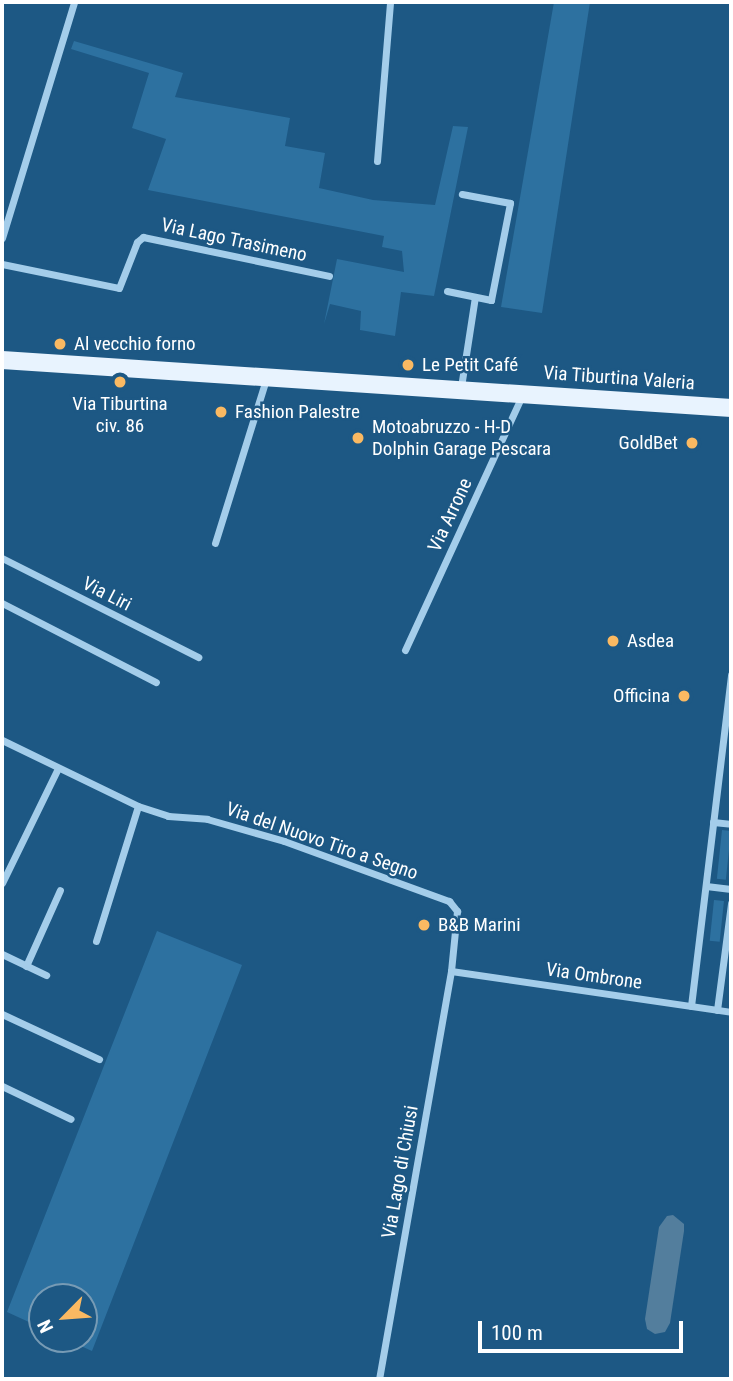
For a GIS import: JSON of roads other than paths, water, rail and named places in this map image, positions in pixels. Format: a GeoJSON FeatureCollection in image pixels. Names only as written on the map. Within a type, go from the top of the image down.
{"type":"FeatureCollection","features":[{"type":"Feature","properties":{"kind":"main road","name":"Via Tiburtina Valeria"},"geometry":{"type":"LineString","coordinates":[[2,360],[461,387],[731,408]]}},
{"type":"Feature","properties":{"kind":"street"},"geometry":{"type":"LineString","coordinates":[[2,238],[74,2]]}},
{"type":"Feature","properties":{"kind":"street"},"geometry":{"type":"LineString","coordinates":[[377,161],[390,2]]}},
{"type":"Feature","properties":{"kind":"street"},"geometry":{"type":"LineString","coordinates":[[447,290],[491,300],[510,202],[462,194]]}},
{"type":"Feature","properties":{"kind":"street","name":"Via Lago Trasimeno"},"geometry":{"type":"LineString","coordinates":[[2,264],[119,288],[136,242],[144,237],[329,276]]}},
{"type":"Feature","properties":{"kind":"street"},"geometry":{"type":"LineString","coordinates":[[461,387],[475,297]]}},
{"type":"Feature","properties":{"kind":"street"},"geometry":{"type":"LineString","coordinates":[[215,543],[267,375]]}},
{"type":"Feature","properties":{"kind":"street","name":"Via Arrone"},"geometry":{"type":"LineString","coordinates":[[405,650],[524,392]]}},
{"type":"Feature","properties":{"kind":"street","name":"Via Liri"},"geometry":{"type":"LineString","coordinates":[[2,558],[198,657]]}},
{"type":"Feature","properties":{"kind":"street"},"geometry":{"type":"LineString","coordinates":[[2,603],[156,682]]}},
{"type":"Feature","properties":{"kind":"street"},"geometry":{"type":"LineString","coordinates":[[691,1006],[713,822],[727,746],[731,674]]}},
{"type":"Feature","properties":{"kind":"street","name":"Via del Nuovo Tiro a Segno"},"geometry":{"type":"LineString","coordinates":[[2,740],[57,770],[138,806],[168,816],[207,819],[284,841],[449,901],[457,911],[458,930],[451,971]]}},
{"type":"Feature","properties":{"kind":"street"},"geometry":{"type":"LineString","coordinates":[[2,883],[57,770]]}},
{"type":"Feature","properties":{"kind":"street"},"geometry":{"type":"LineString","coordinates":[[96,941],[138,806]]}},
{"type":"Feature","properties":{"kind":"street"},"geometry":{"type":"LineString","coordinates":[[713,822],[731,824]]}},
{"type":"Feature","properties":{"kind":"street"},"geometry":{"type":"LineString","coordinates":[[706,886],[731,889]]}},
{"type":"Feature","properties":{"kind":"street"},"geometry":{"type":"LineString","coordinates":[[26,966],[60,890]]}},
{"type":"Feature","properties":{"kind":"street"},"geometry":{"type":"LineString","coordinates":[[717,1010],[731,903]]}},
{"type":"Feature","properties":{"kind":"street"},"geometry":{"type":"LineString","coordinates":[[2,954],[46,975]]}},
{"type":"Feature","properties":{"kind":"street","name":"Via Ombrone"},"geometry":{"type":"LineString","coordinates":[[451,971],[731,1012]]}},
{"type":"Feature","properties":{"kind":"street","name":"Via Lago di Chiusi"},"geometry":{"type":"LineString","coordinates":[[379,1379],[451,971]]}},
{"type":"Feature","properties":{"kind":"street"},"geometry":{"type":"LineString","coordinates":[[2,1014],[99,1059]]}},
{"type":"Feature","properties":{"kind":"street"},"geometry":{"type":"LineString","coordinates":[[2,1086],[71,1119]]}},
{"type":"Feature","properties":{"kind":"place","name":"Al vecchio forno"},"geometry":{"type":"Point","coordinates":[60,344]}},
{"type":"Feature","properties":{"kind":"place","name":"Le Petit Café"},"geometry":{"type":"Point","coordinates":[408,365]}},
{"type":"Feature","properties":{"kind":"place","name":"Via Tiburtina civ. 86"},"geometry":{"type":"Point","coordinates":[120,382]}},
{"type":"Feature","properties":{"kind":"place","name":"Fashion Palestre"},"geometry":{"type":"Point","coordinates":[221,412]}},
{"type":"Feature","properties":{"kind":"place","name":"Motoabruzzo - H-D Dolphin Garage Pescara"},"geometry":{"type":"Point","coordinates":[358,438]}},
{"type":"Feature","properties":{"kind":"place","name":"GoldBet"},"geometry":{"type":"Point","coordinates":[692,443]}},
{"type":"Feature","properties":{"kind":"place","name":"Asdea"},"geometry":{"type":"Point","coordinates":[613,641]}},
{"type":"Feature","properties":{"kind":"place","name":"Officina"},"geometry":{"type":"Point","coordinates":[684,696]}},
{"type":"Feature","properties":{"kind":"place","name":"B&B Marini"},"geometry":{"type":"Point","coordinates":[424,925]}}]}
